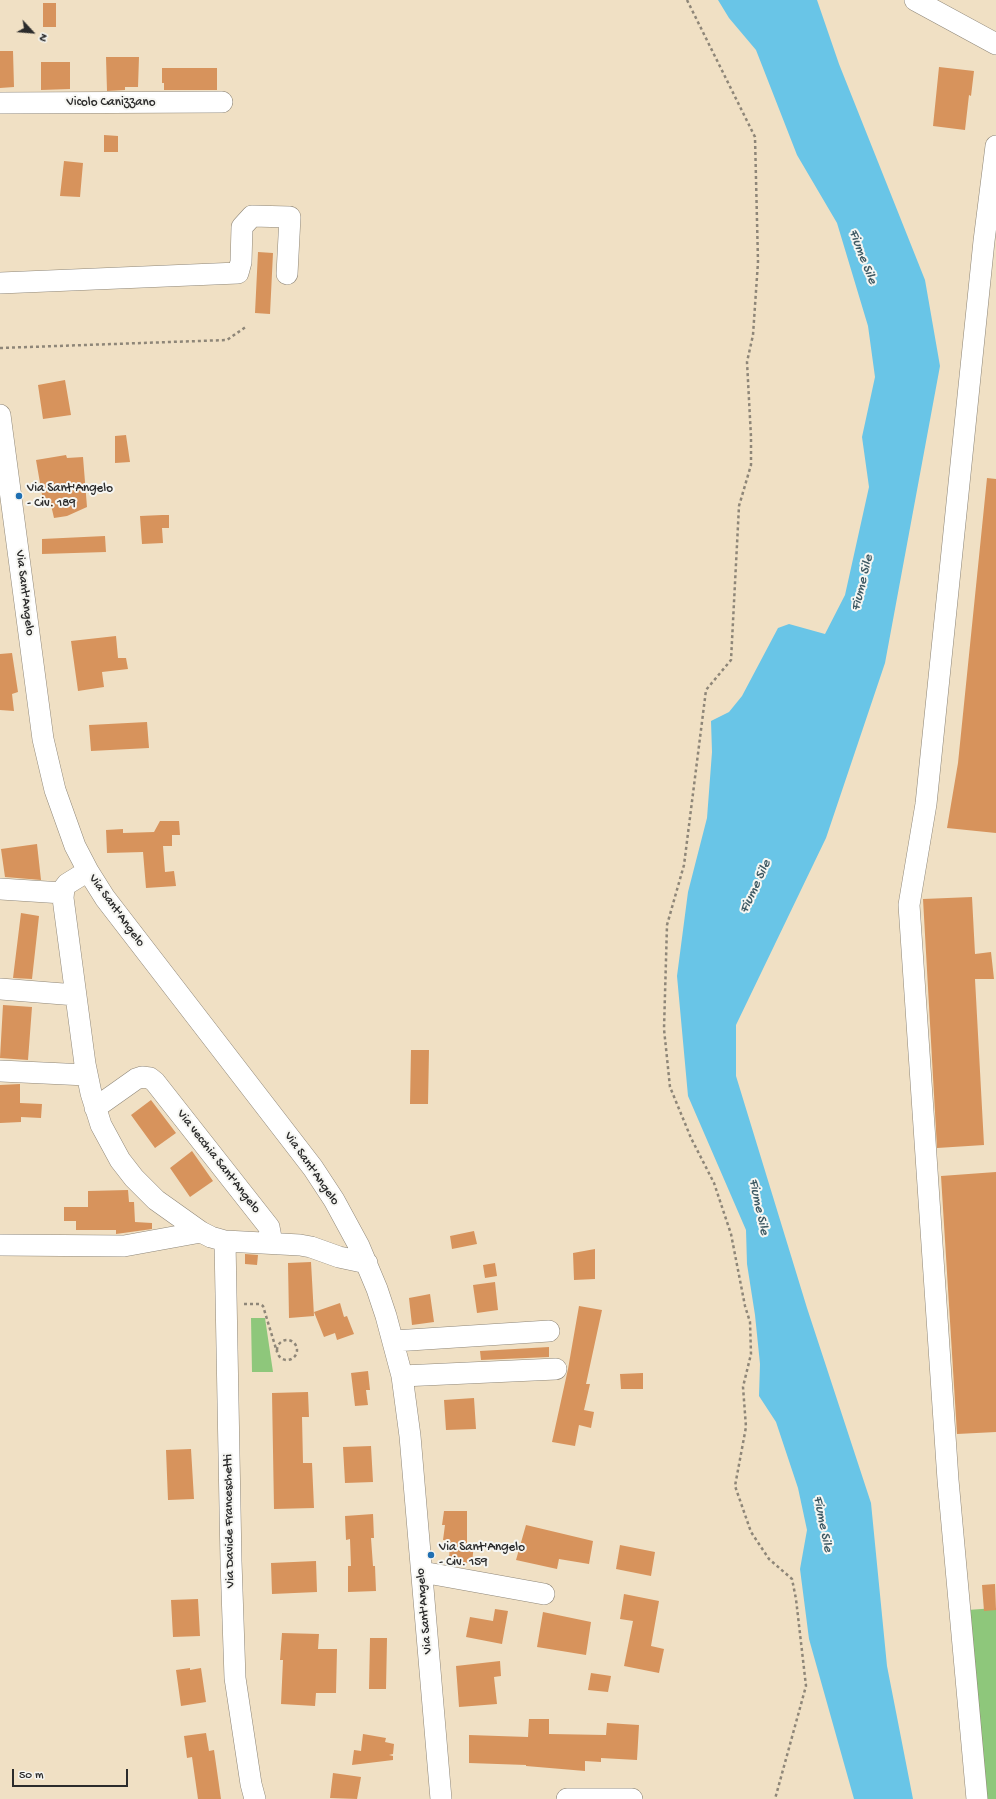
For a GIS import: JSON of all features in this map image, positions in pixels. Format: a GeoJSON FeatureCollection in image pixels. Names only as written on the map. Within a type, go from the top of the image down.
{"type":"FeatureCollection","features":[{"type":"Feature","properties":{"kind":"street"},"geometry":{"type":"LineString","coordinates":[[915,0],[996,44]]}},
{"type":"Feature","properties":{"kind":"street","name":"Vicolo Canizzano"},"geometry":{"type":"LineString","coordinates":[[0,103],[222,102]]}},
{"type":"Feature","properties":{"kind":"street"},"geometry":{"type":"LineString","coordinates":[[977,1799],[946,1457],[909,905],[926,804],[984,241],[996,146]]}},
{"type":"Feature","properties":{"kind":"street"},"geometry":{"type":"LineString","coordinates":[[0,283],[238,273],[241,262],[242,227],[252,216],[290,217],[288,274]]}},
{"type":"Feature","properties":{"kind":"street","name":"Via Sant'Angelo"},"geometry":{"type":"LineString","coordinates":[[0,415],[2,451],[46,753],[61,812],[75,846],[88,871],[105,898],[313,1168],[347,1223],[367,1263],[394,1341],[402,1376],[410,1436],[441,1799]]}},
{"type":"Feature","properties":{"kind":"street"},"geometry":{"type":"LineString","coordinates":[[88,871],[67,884],[63,893],[87,1075],[95,1108],[109,1141],[134,1178],[156,1200],[201,1232],[225,1241],[272,1243],[311,1247],[339,1257],[367,1263]]}},
{"type":"Feature","properties":{"kind":"street"},"geometry":{"type":"LineString","coordinates":[[0,889],[63,893]]}},
{"type":"Feature","properties":{"kind":"street"},"geometry":{"type":"LineString","coordinates":[[0,989],[76,995]]}},
{"type":"Feature","properties":{"kind":"street"},"geometry":{"type":"LineString","coordinates":[[0,1071],[87,1075]]}},
{"type":"Feature","properties":{"kind":"street","name":"Via vecchia Sant'Angelo"},"geometry":{"type":"LineString","coordinates":[[95,1108],[136,1079],[142,1076],[150,1078],[155,1082],[269,1227],[272,1243]]}},
{"type":"Feature","properties":{"kind":"street"},"geometry":{"type":"LineString","coordinates":[[0,1245],[124,1246],[201,1232]]}},
{"type":"Feature","properties":{"kind":"street","name":"Via Davide Franceschetti"},"geometry":{"type":"LineString","coordinates":[[225,1241],[231,1561],[235,1678],[251,1784],[255,1799]]}},
{"type":"Feature","properties":{"kind":"street"},"geometry":{"type":"LineString","coordinates":[[394,1341],[549,1331]]}},
{"type":"Feature","properties":{"kind":"street"},"geometry":{"type":"LineString","coordinates":[[402,1376],[556,1369]]}},
{"type":"Feature","properties":{"kind":"street"},"geometry":{"type":"LineString","coordinates":[[422,1572],[544,1594]]}},
{"type":"Feature","properties":{"kind":"street"},"geometry":{"type":"LineString","coordinates":[[567,1799],[632,1799]]}},
{"type":"Feature","properties":{"kind":"path"},"geometry":{"type":"LineString","coordinates":[[687,0],[755,137],[758,262],[753,335],[747,362],[752,437],[751,465],[739,506],[731,660],[706,690],[684,865],[667,925],[664,1029],[670,1087],[691,1138],[714,1183],[731,1234],[745,1306],[750,1322],[751,1354],[743,1387],[746,1427],[735,1486],[750,1532],[770,1559],[792,1579],[796,1599],[806,1686],[775,1799]]}},
{"type":"Feature","properties":{"kind":"path"},"geometry":{"type":"LineString","coordinates":[[0,348],[227,340],[247,326]]}},
{"type":"Feature","properties":{"kind":"path"},"geometry":{"type":"LineString","coordinates":[[241,1304],[260,1304],[263,1306],[277,1352],[280,1358],[290,1360],[297,1354],[297,1347],[293,1341],[286,1340],[280,1343],[277,1352]]}},
{"type":"Feature","properties":{"kind":"green space"},"geometry":{"type":"Polygon","coordinates":[[[251,1318],[265,1318],[273,1372],[252,1372],[251,1318]]]}},
{"type":"Feature","properties":{"kind":"green space"},"geometry":{"type":"Polygon","coordinates":[[[996,1608],[996,1799],[983,1799],[967,1610],[996,1608]]]}},
{"type":"Feature","properties":{"kind":"water","name":"Fiume Sile"},"geometry":{"type":"Polygon","coordinates":[[[718,0],[817,0],[839,64],[925,280],[940,366],[885,663],[826,838],[736,1025],[736,1076],[807,1308],[871,1503],[887,1666],[913,1799],[854,1799],[809,1639],[800,1569],[807,1530],[798,1488],[776,1422],[759,1396],[760,1364],[755,1315],[747,1264],[746,1230],[688,1096],[677,976],[688,892],[707,818],[712,752],[711,721],[729,712],[742,696],[778,628],[789,624],[825,634],[845,595],[869,487],[862,437],[875,377],[868,326],[837,223],[797,155],[756,50],[729,18],[718,0]]]}},
{"type":"Feature","properties":{"kind":"building"},"geometry":{"type":"Polygon","coordinates":[[[43,3],[56,3],[56,27],[43,27],[43,3]]]}},
{"type":"Feature","properties":{"kind":"building"},"geometry":{"type":"Polygon","coordinates":[[[0,51],[13,51],[14,87],[0,88],[0,51]]]}},
{"type":"Feature","properties":{"kind":"building"},"geometry":{"type":"Polygon","coordinates":[[[106,57],[139,57],[138,87],[125,87],[125,90],[107,91],[106,57]]]}},
{"type":"Feature","properties":{"kind":"building"},"geometry":{"type":"Polygon","coordinates":[[[41,62],[70,62],[70,89],[41,90],[41,62]]]}},
{"type":"Feature","properties":{"kind":"building"},"geometry":{"type":"Polygon","coordinates":[[[939,67],[974,71],[971,96],[969,95],[965,130],[933,126],[939,67]]]}},
{"type":"Feature","properties":{"kind":"building"},"geometry":{"type":"Polygon","coordinates":[[[162,68],[217,68],[217,90],[164,90],[164,83],[162,83],[162,68]]]}},
{"type":"Feature","properties":{"kind":"building"},"geometry":{"type":"Polygon","coordinates":[[[104,135],[118,136],[118,152],[104,152],[104,135]]]}},
{"type":"Feature","properties":{"kind":"building"},"geometry":{"type":"Polygon","coordinates":[[[64,161],[83,163],[80,197],[60,196],[64,161]]]}},
{"type":"Feature","properties":{"kind":"building"},"geometry":{"type":"Polygon","coordinates":[[[258,252],[273,253],[270,314],[255,313],[258,252]]]}},
{"type":"Feature","properties":{"kind":"building"},"geometry":{"type":"Polygon","coordinates":[[[65,380],[71,415],[43,419],[38,385],[65,380]]]}},
{"type":"Feature","properties":{"kind":"building"},"geometry":{"type":"Polygon","coordinates":[[[126,435],[130,462],[115,463],[115,436],[126,435]]]}},
{"type":"Feature","properties":{"kind":"building"},"geometry":{"type":"Polygon","coordinates":[[[66,455],[67,458],[83,457],[87,507],[67,516],[54,518],[51,505],[44,506],[36,460],[66,455]]]}},
{"type":"Feature","properties":{"kind":"building"},"geometry":{"type":"Polygon","coordinates":[[[987,478],[996,479],[996,833],[947,828],[958,763],[987,478]]]}},
{"type":"Feature","properties":{"kind":"building"},"geometry":{"type":"Polygon","coordinates":[[[169,515],[169,528],[162,528],[163,543],[142,544],[140,516],[169,515]]]}},
{"type":"Feature","properties":{"kind":"building"},"geometry":{"type":"Polygon","coordinates":[[[105,536],[106,552],[42,554],[42,539],[105,536]]]}},
{"type":"Feature","properties":{"kind":"building"},"geometry":{"type":"Polygon","coordinates":[[[116,636],[118,658],[126,658],[128,669],[102,672],[104,687],[78,691],[71,641],[116,636]]]}},
{"type":"Feature","properties":{"kind":"building"},"geometry":{"type":"Polygon","coordinates":[[[12,653],[18,692],[12,694],[14,711],[0,710],[0,654],[12,653]]]}},
{"type":"Feature","properties":{"kind":"building"},"geometry":{"type":"Polygon","coordinates":[[[147,722],[149,748],[91,751],[89,725],[147,722]]]}},
{"type":"Feature","properties":{"kind":"building"},"geometry":{"type":"Polygon","coordinates":[[[160,821],[179,821],[180,835],[172,835],[172,846],[163,846],[165,872],[174,871],[176,886],[146,888],[143,852],[107,853],[106,830],[123,829],[123,833],[154,832],[160,821]]]}},
{"type":"Feature","properties":{"kind":"building"},"geometry":{"type":"Polygon","coordinates":[[[37,844],[41,880],[5,877],[1,849],[37,844]]]}},
{"type":"Feature","properties":{"kind":"building"},"geometry":{"type":"Polygon","coordinates":[[[972,897],[975,954],[991,952],[994,979],[975,979],[984,1145],[937,1148],[923,899],[972,897]]]}},
{"type":"Feature","properties":{"kind":"building"},"geometry":{"type":"Polygon","coordinates":[[[21,913],[39,916],[32,979],[13,978],[21,913]]]}},
{"type":"Feature","properties":{"kind":"building"},"geometry":{"type":"Polygon","coordinates":[[[3,1005],[32,1007],[28,1060],[0,1058],[3,1005]]]}},
{"type":"Feature","properties":{"kind":"building"},"geometry":{"type":"Polygon","coordinates":[[[411,1050],[429,1050],[428,1104],[410,1104],[411,1050]]]}},
{"type":"Feature","properties":{"kind":"building"},"geometry":{"type":"Polygon","coordinates":[[[20,1084],[20,1103],[42,1104],[41,1118],[21,1117],[21,1122],[0,1123],[0,1085],[20,1084]]]}},
{"type":"Feature","properties":{"kind":"building"},"geometry":{"type":"Polygon","coordinates":[[[151,1100],[176,1133],[155,1148],[131,1115],[151,1100]]]}},
{"type":"Feature","properties":{"kind":"building"},"geometry":{"type":"Polygon","coordinates":[[[192,1151],[213,1181],[190,1197],[170,1168],[192,1151]]]}},
{"type":"Feature","properties":{"kind":"building"},"geometry":{"type":"Polygon","coordinates":[[[996,1172],[996,1432],[957,1434],[941,1176],[996,1172]]]}},
{"type":"Feature","properties":{"kind":"building"},"geometry":{"type":"Polygon","coordinates":[[[128,1190],[129,1202],[134,1202],[135,1222],[152,1223],[152,1229],[116,1234],[116,1230],[76,1230],[76,1221],[64,1221],[64,1207],[88,1207],[88,1191],[128,1190]]]}},
{"type":"Feature","properties":{"kind":"building"},"geometry":{"type":"Polygon","coordinates":[[[474,1231],[477,1244],[452,1249],[450,1236],[474,1231]]]}},
{"type":"Feature","properties":{"kind":"building"},"geometry":{"type":"Polygon","coordinates":[[[595,1249],[595,1279],[574,1280],[573,1253],[595,1249]]]}},
{"type":"Feature","properties":{"kind":"building"},"geometry":{"type":"Polygon","coordinates":[[[245,1254],[258,1255],[257,1265],[245,1264],[245,1254]]]}},
{"type":"Feature","properties":{"kind":"building"},"geometry":{"type":"Polygon","coordinates":[[[311,1262],[314,1316],[289,1318],[288,1263],[311,1262]]]}},
{"type":"Feature","properties":{"kind":"building"},"geometry":{"type":"Polygon","coordinates":[[[495,1263],[497,1276],[485,1278],[483,1265],[495,1263]]]}},
{"type":"Feature","properties":{"kind":"building"},"geometry":{"type":"Polygon","coordinates":[[[495,1282],[498,1310],[477,1313],[473,1285],[495,1282]]]}},
{"type":"Feature","properties":{"kind":"building"},"geometry":{"type":"Polygon","coordinates":[[[430,1294],[434,1322],[412,1325],[409,1298],[430,1294]]]}},
{"type":"Feature","properties":{"kind":"building"},"geometry":{"type":"Polygon","coordinates":[[[340,1303],[344,1317],[347,1316],[354,1334],[337,1340],[335,1333],[324,1337],[314,1312],[340,1303]]]}},
{"type":"Feature","properties":{"kind":"building"},"geometry":{"type":"Polygon","coordinates":[[[579,1306],[602,1310],[586,1384],[590,1384],[584,1410],[594,1412],[591,1428],[579,1425],[575,1446],[552,1442],[568,1369],[579,1306]]]}},
{"type":"Feature","properties":{"kind":"building"},"geometry":{"type":"Polygon","coordinates":[[[549,1347],[549,1357],[481,1360],[480,1351],[549,1347]]]}},
{"type":"Feature","properties":{"kind":"building"},"geometry":{"type":"Polygon","coordinates":[[[368,1371],[370,1390],[366,1390],[368,1405],[355,1406],[351,1373],[368,1371]]]}},
{"type":"Feature","properties":{"kind":"building"},"geometry":{"type":"Polygon","coordinates":[[[643,1373],[643,1389],[621,1389],[620,1374],[643,1373]]]}},
{"type":"Feature","properties":{"kind":"building"},"geometry":{"type":"Polygon","coordinates":[[[308,1392],[309,1417],[302,1417],[303,1463],[312,1463],[314,1508],[274,1509],[272,1393],[308,1392]]]}},
{"type":"Feature","properties":{"kind":"building"},"geometry":{"type":"Polygon","coordinates":[[[474,1398],[476,1429],[446,1430],[444,1400],[474,1398]]]}},
{"type":"Feature","properties":{"kind":"building"},"geometry":{"type":"Polygon","coordinates":[[[371,1446],[373,1482],[345,1483],[343,1447],[371,1446]]]}},
{"type":"Feature","properties":{"kind":"building"},"geometry":{"type":"Polygon","coordinates":[[[191,1449],[194,1499],[168,1500],[166,1450],[191,1449]]]}},
{"type":"Feature","properties":{"kind":"building"},"geometry":{"type":"Polygon","coordinates":[[[444,1511],[467,1511],[467,1544],[474,1544],[472,1563],[449,1562],[450,1540],[443,1540],[445,1525],[442,1525],[444,1511]]]}},
{"type":"Feature","properties":{"kind":"building"},"geometry":{"type":"Polygon","coordinates":[[[373,1514],[374,1538],[371,1538],[373,1566],[375,1566],[376,1591],[348,1592],[348,1566],[351,1566],[350,1539],[346,1540],[345,1516],[373,1514]]]}},
{"type":"Feature","properties":{"kind":"building"},"geometry":{"type":"Polygon","coordinates":[[[526,1525],[593,1541],[589,1564],[559,1559],[557,1569],[516,1560],[526,1525]]]}},
{"type":"Feature","properties":{"kind":"building"},"geometry":{"type":"Polygon","coordinates":[[[620,1545],[655,1552],[651,1576],[616,1569],[620,1545]]]}},
{"type":"Feature","properties":{"kind":"building"},"geometry":{"type":"Polygon","coordinates":[[[316,1561],[317,1592],[272,1594],[271,1563],[316,1561]]]}},
{"type":"Feature","properties":{"kind":"building"},"geometry":{"type":"Polygon","coordinates":[[[995,1584],[996,1610],[984,1611],[982,1585],[995,1584]]]}},
{"type":"Feature","properties":{"kind":"building"},"geometry":{"type":"Polygon","coordinates":[[[624,1594],[659,1601],[651,1646],[664,1649],[659,1673],[624,1666],[633,1621],[620,1619],[624,1594]]]}},
{"type":"Feature","properties":{"kind":"building"},"geometry":{"type":"Polygon","coordinates":[[[198,1599],[200,1636],[173,1637],[171,1600],[198,1599]]]}},
{"type":"Feature","properties":{"kind":"building"},"geometry":{"type":"Polygon","coordinates":[[[495,1609],[508,1611],[502,1644],[466,1637],[470,1617],[493,1621],[495,1609]]]}},
{"type":"Feature","properties":{"kind":"building"},"geometry":{"type":"Polygon","coordinates":[[[543,1612],[591,1622],[586,1655],[537,1647],[543,1612]]]}},
{"type":"Feature","properties":{"kind":"building"},"geometry":{"type":"Polygon","coordinates":[[[282,1633],[319,1634],[318,1649],[337,1649],[336,1693],[316,1693],[315,1706],[281,1704],[283,1660],[280,1660],[282,1633]]]}},
{"type":"Feature","properties":{"kind":"building"},"geometry":{"type":"Polygon","coordinates":[[[370,1638],[387,1638],[386,1689],[369,1689],[370,1638]]]}},
{"type":"Feature","properties":{"kind":"building"},"geometry":{"type":"Polygon","coordinates":[[[500,1661],[501,1676],[494,1677],[497,1704],[459,1707],[456,1666],[500,1661]]]}},
{"type":"Feature","properties":{"kind":"building"},"geometry":{"type":"Polygon","coordinates":[[[190,1668],[190,1670],[201,1668],[206,1702],[181,1706],[176,1670],[190,1668]]]}},
{"type":"Feature","properties":{"kind":"building"},"geometry":{"type":"Polygon","coordinates":[[[591,1673],[611,1676],[608,1692],[588,1690],[591,1673]]]}},
{"type":"Feature","properties":{"kind":"building"},"geometry":{"type":"Polygon","coordinates":[[[529,1719],[549,1719],[549,1734],[606,1735],[607,1723],[639,1725],[637,1760],[601,1758],[601,1762],[585,1761],[585,1771],[526,1765],[469,1763],[469,1735],[528,1737],[529,1719]]]}},
{"type":"Feature","properties":{"kind":"building"},"geometry":{"type":"Polygon","coordinates":[[[206,1733],[209,1751],[214,1750],[221,1799],[198,1799],[192,1757],[187,1758],[184,1736],[206,1733]]]}},
{"type":"Feature","properties":{"kind":"building"},"geometry":{"type":"Polygon","coordinates":[[[363,1734],[386,1738],[385,1742],[394,1744],[393,1754],[389,1755],[393,1756],[393,1760],[352,1765],[354,1750],[361,1751],[363,1734]]]}},
{"type":"Feature","properties":{"kind":"building"},"geometry":{"type":"Polygon","coordinates":[[[333,1773],[361,1777],[357,1799],[330,1798],[333,1773]]]}},
{"type":"Feature","properties":{"kind":"place","name":"Via Sant'Angelo - Civ. 189"},"geometry":{"type":"Point","coordinates":[19,496]}},
{"type":"Feature","properties":{"kind":"place","name":"Via Sant'Angelo - Civ. 159"},"geometry":{"type":"Point","coordinates":[431,1555]}}]}
